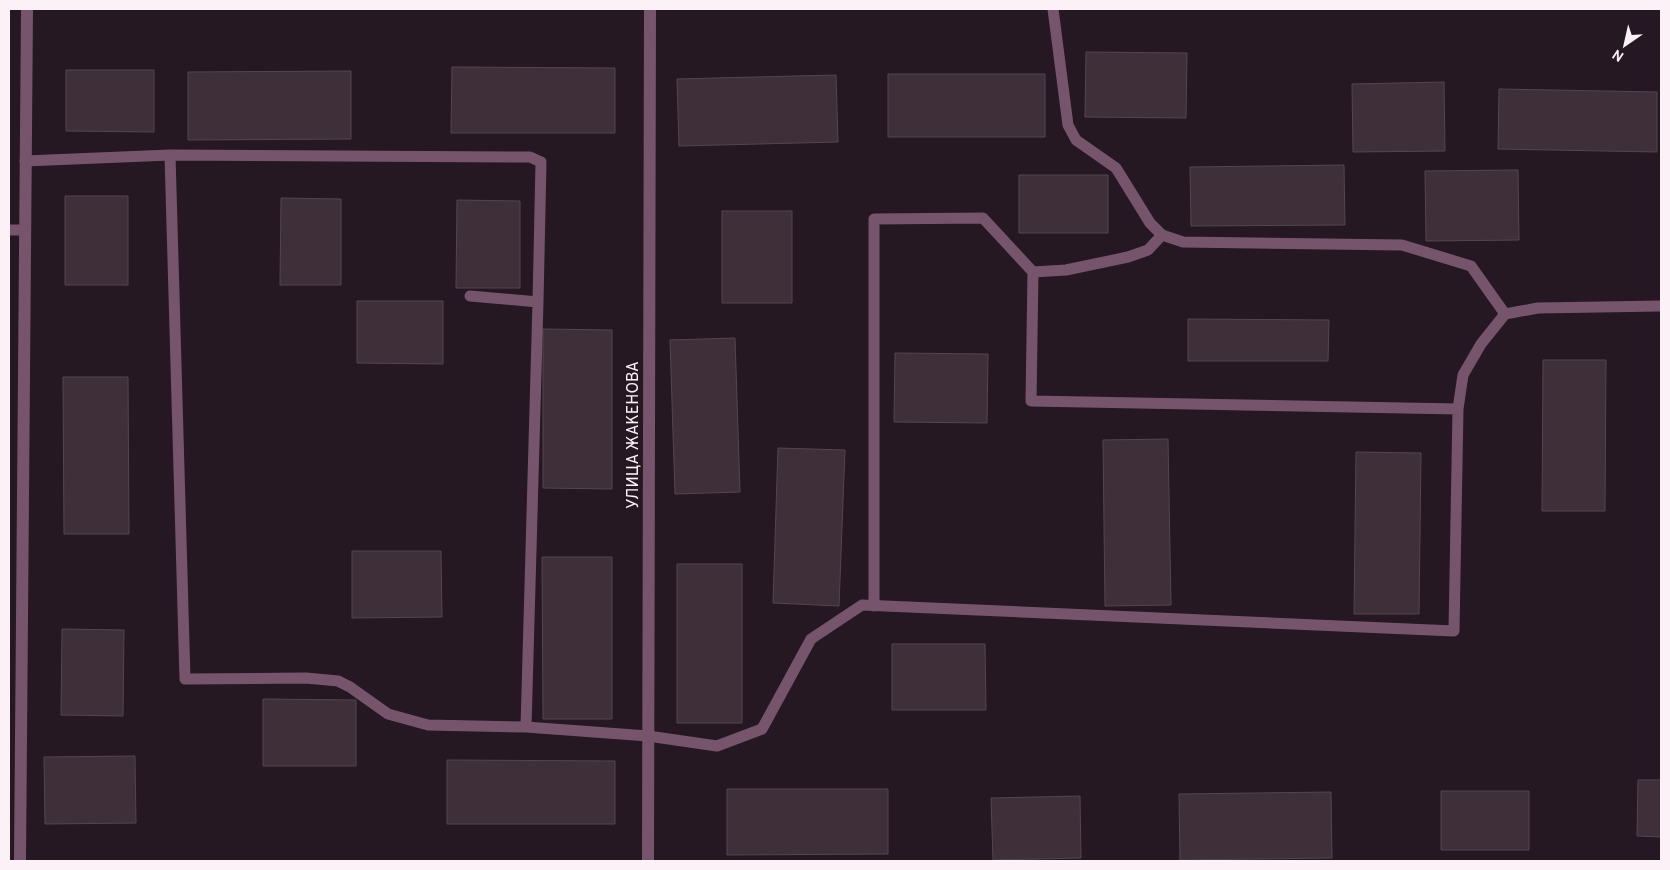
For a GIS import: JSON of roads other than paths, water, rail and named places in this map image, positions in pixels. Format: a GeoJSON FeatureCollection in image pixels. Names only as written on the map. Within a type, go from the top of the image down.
{"type":"FeatureCollection","features":[{"type":"Feature","properties":{"kind":"street"},"geometry":{"type":"LineString","coordinates":[[20,861],[27,9]]}},
{"type":"Feature","properties":{"kind":"street","name":"УЛИЦА ЖАКЕНОВА"},"geometry":{"type":"LineString","coordinates":[[648,861],[650,9]]}},
{"type":"Feature","properties":{"kind":"lane"},"geometry":{"type":"LineString","coordinates":[[1053,9],[1068,125],[1076,140],[1116,168],[1150,223],[1162,236],[1183,242],[1402,245],[1471,266],[1505,314]]}},
{"type":"Feature","properties":{"kind":"lane"},"geometry":{"type":"LineString","coordinates":[[25,161],[170,155],[521,157],[537,159],[541,162],[526,728]]}},
{"type":"Feature","properties":{"kind":"lane"},"geometry":{"type":"LineString","coordinates":[[170,155],[185,678],[306,678],[338,681],[350,687],[388,714],[428,725],[526,728],[648,736],[717,746],[762,729],[811,639],[862,605],[1454,631],[1458,409],[1463,375],[1481,344],[1505,314],[1538,308],[1661,306]]}},
{"type":"Feature","properties":{"kind":"lane"},"geometry":{"type":"LineString","coordinates":[[874,606],[874,219],[983,218],[1033,272],[1031,401],[1458,409]]}},
{"type":"Feature","properties":{"kind":"lane"},"geometry":{"type":"LineString","coordinates":[[9,230],[24,230]]}},
{"type":"Feature","properties":{"kind":"lane"},"geometry":{"type":"LineString","coordinates":[[1033,272],[1066,270],[1128,257],[1148,250],[1162,236]]}},
{"type":"Feature","properties":{"kind":"lane"},"geometry":{"type":"LineString","coordinates":[[470,296],[538,302]]}}]}
